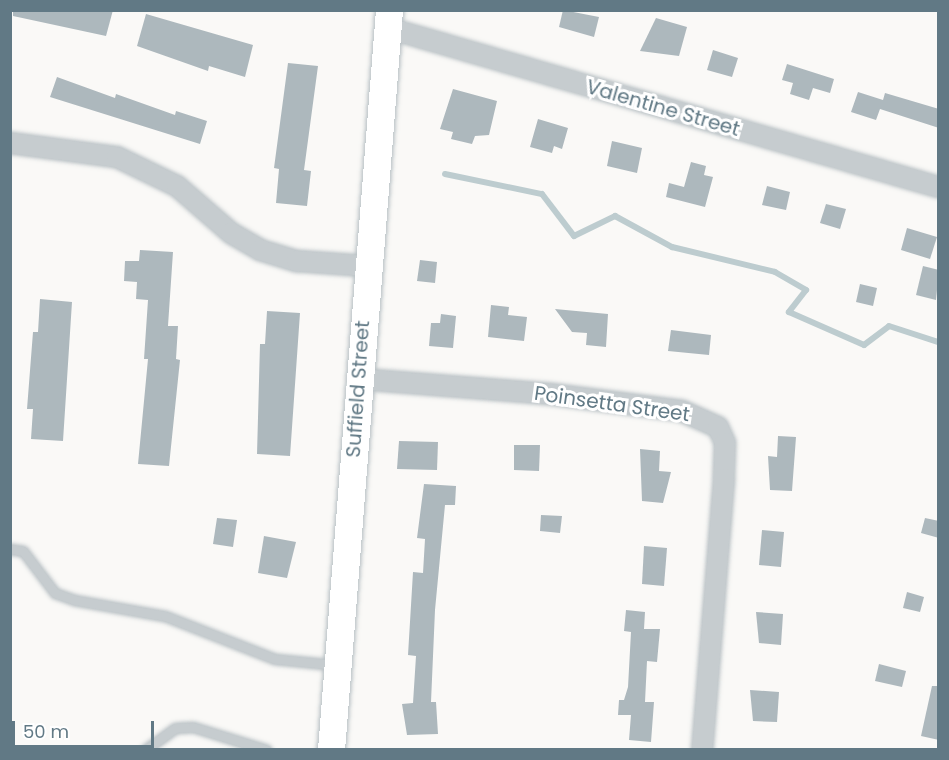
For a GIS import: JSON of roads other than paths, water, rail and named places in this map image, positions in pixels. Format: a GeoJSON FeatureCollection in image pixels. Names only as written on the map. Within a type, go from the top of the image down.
{"type":"FeatureCollection","features":[{"type":"Feature","properties":{"kind":"main road","name":"Suffield Street"},"geometry":{"type":"LineString","coordinates":[[331,750],[366,266],[389,16]]}},
{"type":"Feature","properties":{"kind":"street","name":"Valentine Street"},"geometry":{"type":"LineString","coordinates":[[389,16],[939,188]]}},
{"type":"Feature","properties":{"kind":"street"},"geometry":{"type":"LineString","coordinates":[[10,143],[92,152],[138,165],[177,186],[231,233],[260,250],[297,261],[366,266]]}},
{"type":"Feature","properties":{"kind":"street","name":"Poinsetta Street"},"geometry":{"type":"LineString","coordinates":[[359,379],[550,394],[671,410],[698,416],[718,427],[725,443],[724,479],[702,750]]}},
{"type":"Feature","properties":{"kind":"lane"},"geometry":{"type":"LineString","coordinates":[[10,549],[23,551],[55,593],[74,600],[165,616],[275,659],[338,665]]}},
{"type":"Feature","properties":{"kind":"lane"},"geometry":{"type":"LineString","coordinates":[[145,750],[175,728],[194,727],[267,750]]}},
{"type":"Feature","properties":{"kind":"waterway"},"geometry":{"type":"LineString","coordinates":[[445,174],[542,194],[574,236],[615,216],[672,247],[775,272],[806,290],[789,312],[864,345],[889,326],[938,342]]}}]}
